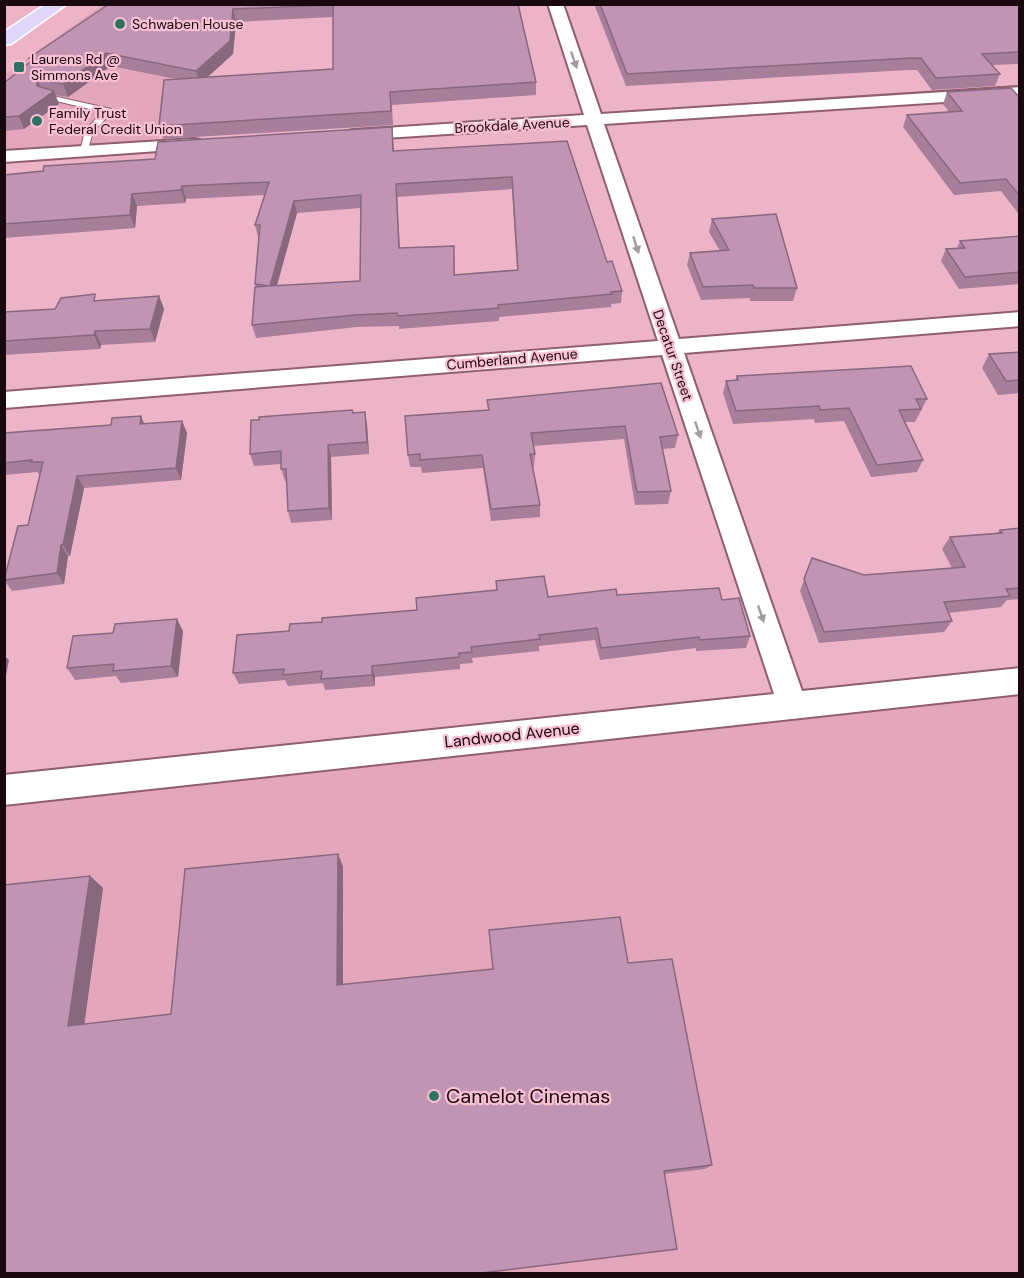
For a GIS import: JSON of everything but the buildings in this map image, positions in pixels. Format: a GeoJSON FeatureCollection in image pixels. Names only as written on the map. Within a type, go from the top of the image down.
{"type":"FeatureCollection","features":[{"type":"Feature","properties":{"kind":"main road"},"geometry":{"type":"LineString","coordinates":[[6,38],[59,4]]}},
{"type":"Feature","properties":{"kind":"street","name":"Decatur Street"},"geometry":{"type":"LineString","coordinates":[[555,4],[792,705]]}},
{"type":"Feature","properties":{"kind":"street","name":"Brookdale Avenue"},"geometry":{"type":"LineString","coordinates":[[342,135],[1020,92]]}},
{"type":"Feature","properties":{"kind":"street"},"geometry":{"type":"LineString","coordinates":[[4,157],[212,143]]}},
{"type":"Feature","properties":{"kind":"street","name":"Cumberland Avenue"},"geometry":{"type":"LineString","coordinates":[[4,400],[1020,319]]}},
{"type":"Feature","properties":{"kind":"street","name":"Landwood Avenue"},"geometry":{"type":"LineString","coordinates":[[4,790],[1020,681]]}},
{"type":"Feature","properties":{"kind":"lane"},"geometry":{"type":"LineString","coordinates":[[47,96],[108,111],[89,131],[84,151]]}},
{"type":"Feature","properties":{"kind":"shaded area"},"geometry":{"type":"Polygon","coordinates":[[[102,5],[220,5],[208,61],[164,91],[157,148],[5,160],[5,74],[102,5]]]}},
{"type":"Feature","properties":{"kind":"shaded area"},"geometry":{"type":"Polygon","coordinates":[[[1019,690],[1019,1273],[5,1273],[4,795],[1019,690]]]}},
{"type":"Feature","properties":{"kind":"place","name":"Schwaben House"},"geometry":{"type":"Point","coordinates":[120,24]}},
{"type":"Feature","properties":{"kind":"place","name":"Laurens Rd @ Simmons Ave"},"geometry":{"type":"Point","coordinates":[19,67]}},
{"type":"Feature","properties":{"kind":"place","name":"Family Trust Federal Credit Union"},"geometry":{"type":"Point","coordinates":[37,121]}},
{"type":"Feature","properties":{"kind":"place","name":"Camelot Cinemas"},"geometry":{"type":"Point","coordinates":[434,1096]}}]}
